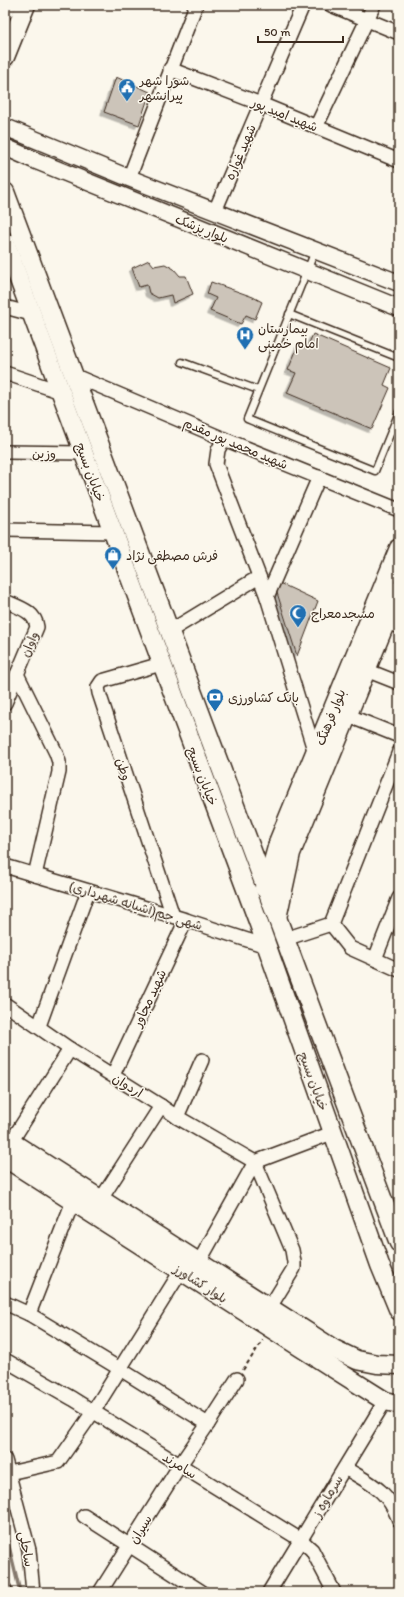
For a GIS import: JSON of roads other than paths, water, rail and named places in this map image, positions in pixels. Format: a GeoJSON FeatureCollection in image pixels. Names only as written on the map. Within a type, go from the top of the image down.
{"type":"FeatureCollection","features":[{"type":"Feature","properties":{"kind":"main road"},"geometry":{"type":"LineString","coordinates":[[5,10],[7,5]]}},
{"type":"Feature","properties":{"kind":"main road"},"geometry":{"type":"LineString","coordinates":[[5,57],[26,5]]}},
{"type":"Feature","properties":{"kind":"main road","name":"خیابان بسیج"},"geometry":{"type":"LineString","coordinates":[[5,192],[399,1243]]}},
{"type":"Feature","properties":{"kind":"main road","name":"خیابان بسیج"},"geometry":{"type":"LineString","coordinates":[[5,242],[247,894],[380,1265],[399,1311]]}},
{"type":"Feature","properties":{"kind":"main road","name":"بلوار فرهنگ"},"geometry":{"type":"LineString","coordinates":[[277,918],[282,846],[340,712],[399,548]]}},
{"type":"Feature","properties":{"kind":"main road","name":"بلوار فرهنگ"},"geometry":{"type":"LineString","coordinates":[[266,887],[315,754],[393,624],[399,590]]}},
{"type":"Feature","properties":{"kind":"main road"},"geometry":{"type":"LineString","coordinates":[[245,832],[252,840],[266,841],[282,846]]}},
{"type":"Feature","properties":{"kind":"main road"},"geometry":{"type":"LineString","coordinates":[[247,894],[266,887]]}},
{"type":"Feature","properties":{"kind":"main road"},"geometry":{"type":"LineString","coordinates":[[296,1030],[317,1022]]}},
{"type":"Feature","properties":{"kind":"main road","name":"بلوار کشاورز"},"geometry":{"type":"LineString","coordinates":[[7,1146],[101,1199],[334,1349],[357,1360],[377,1364],[399,1365]]}},
{"type":"Feature","properties":{"kind":"main road","name":"بلوار کشاورز"},"geometry":{"type":"LineString","coordinates":[[7,1146],[72,1201],[270,1327],[392,1402]]}},
{"type":"Feature","properties":{"kind":"street"},"geometry":{"type":"LineString","coordinates":[[129,178],[196,5]]}},
{"type":"Feature","properties":{"kind":"street","name":"شهید غواره"},"geometry":{"type":"LineString","coordinates":[[215,211],[303,5]]}},
{"type":"Feature","properties":{"kind":"street"},"geometry":{"type":"LineString","coordinates":[[331,5],[399,32]]}},
{"type":"Feature","properties":{"kind":"street"},"geometry":{"type":"LineString","coordinates":[[316,127],[374,5]]}},
{"type":"Feature","properties":{"kind":"street","name":"شهید امید پور"},"geometry":{"type":"LineString","coordinates":[[170,69],[261,104],[399,161]]}},
{"type":"Feature","properties":{"kind":"street","name":"بلوار پزشک"},"geometry":{"type":"LineString","coordinates":[[5,127],[129,178],[399,283]]}},
{"type":"Feature","properties":{"kind":"street","name":"بلوار پزشک"},"geometry":{"type":"LineString","coordinates":[[5,147],[399,308]]}},
{"type":"Feature","properties":{"kind":"street"},"geometry":{"type":"LineString","coordinates":[[5,307],[31,314]]}},
{"type":"Feature","properties":{"kind":"street"},"geometry":{"type":"LineString","coordinates":[[5,373],[61,392]]}},
{"type":"Feature","properties":{"kind":"street","name":"شهید محمد پور مقدم"},"geometry":{"type":"LineString","coordinates":[[73,374],[399,510]]}},
{"type":"Feature","properties":{"kind":"street"},"geometry":{"type":"LineString","coordinates":[[224,438],[217,454],[216,464],[267,597],[315,754]]}},
{"type":"Feature","properties":{"kind":"street","name":"وزین"},"geometry":{"type":"LineString","coordinates":[[5,452],[83,453]]}},
{"type":"Feature","properties":{"kind":"street"},"geometry":{"type":"LineString","coordinates":[[267,597],[319,477]]}},
{"type":"Feature","properties":{"kind":"street"},"geometry":{"type":"LineString","coordinates":[[5,530],[113,532]]}},
{"type":"Feature","properties":{"kind":"street"},"geometry":{"type":"LineString","coordinates":[[170,631],[259,577]]}},
{"type":"Feature","properties":{"kind":"street","name":"واوان"},"geometry":{"type":"LineString","coordinates":[[5,601],[32,614],[36,619],[37,627],[5,703]]}},
{"type":"Feature","properties":{"kind":"street","name":"وطن"},"geometry":{"type":"LineString","coordinates":[[161,664],[102,681],[98,687],[173,916]]}},
{"type":"Feature","properties":{"kind":"street"},"geometry":{"type":"LineString","coordinates":[[366,670],[399,684]]}},
{"type":"Feature","properties":{"kind":"street"},"geometry":{"type":"LineString","coordinates":[[17,674],[59,762],[59,772],[35,875]]}},
{"type":"Feature","properties":{"kind":"street"},"geometry":{"type":"LineString","coordinates":[[340,712],[399,736]]}},
{"type":"Feature","properties":{"kind":"street"},"geometry":{"type":"LineString","coordinates":[[331,924],[399,752]]}},
{"type":"Feature","properties":{"kind":"street","name":"شهی چم(آشیانه شهرداری)"},"geometry":{"type":"LineString","coordinates":[[5,866],[173,916],[266,946]]}},
{"type":"Feature","properties":{"kind":"street"},"geometry":{"type":"LineString","coordinates":[[39,1026],[88,890]]}},
{"type":"Feature","properties":{"kind":"street"},"geometry":{"type":"LineString","coordinates":[[375,959],[399,898]]}},
{"type":"Feature","properties":{"kind":"street","name":"شهید مجاور"},"geometry":{"type":"LineString","coordinates":[[113,1075],[186,920]]}},
{"type":"Feature","properties":{"kind":"street"},"geometry":{"type":"LineString","coordinates":[[285,939],[331,924]]}},
{"type":"Feature","properties":{"kind":"street"},"geometry":{"type":"LineString","coordinates":[[331,924],[350,948],[399,970]]}},
{"type":"Feature","properties":{"kind":"street","name":"اردوان"},"geometry":{"type":"LineString","coordinates":[[5,1004],[39,1026],[70,1049],[162,1106],[176,1117],[254,1162]]}},
{"type":"Feature","properties":{"kind":"street"},"geometry":{"type":"LineString","coordinates":[[7,1146],[70,1049]]}},
{"type":"Feature","properties":{"kind":"street"},"geometry":{"type":"LineString","coordinates":[[176,1117],[202,1060]]}},
{"type":"Feature","properties":{"kind":"street"},"geometry":{"type":"LineString","coordinates":[[101,1199],[162,1106]]}},
{"type":"Feature","properties":{"kind":"street"},"geometry":{"type":"LineString","coordinates":[[200,1262],[254,1162],[332,1133]]}},
{"type":"Feature","properties":{"kind":"street"},"geometry":{"type":"LineString","coordinates":[[254,1162],[292,1250],[294,1262],[294,1268],[270,1307]]}},
{"type":"Feature","properties":{"kind":"street"},"geometry":{"type":"LineString","coordinates":[[29,1314],[72,1201]]}},
{"type":"Feature","properties":{"kind":"street"},"geometry":{"type":"LineString","coordinates":[[9,1473],[58,1462],[94,1412],[181,1271]]}},
{"type":"Feature","properties":{"kind":"street"},"geometry":{"type":"LineString","coordinates":[[5,1303],[29,1314],[208,1424],[237,1379]]}},
{"type":"Feature","properties":{"kind":"street","name":"سامرند"},"geometry":{"type":"LineString","coordinates":[[5,1360],[94,1412],[301,1540],[312,1550],[334,1592]]}},
{"type":"Feature","properties":{"kind":"street","name":"سرماوه ز"},"geometry":{"type":"LineString","coordinates":[[269,1592],[345,1468],[392,1402]]}},
{"type":"Feature","properties":{"kind":"street","name":"سیران"},"geometry":{"type":"LineString","coordinates":[[100,1592],[180,1465],[208,1424]]}},
{"type":"Feature","properties":{"kind":"street","name":"ساحلی"},"geometry":{"type":"LineString","coordinates":[[5,1460],[29,1550],[33,1592]]}},
{"type":"Feature","properties":{"kind":"street"},"geometry":{"type":"LineString","coordinates":[[345,1468],[381,1490],[394,1506],[399,1520]]}},
{"type":"Feature","properties":{"kind":"street"},"geometry":{"type":"LineString","coordinates":[[84,1516],[202,1592]]}},
{"type":"Feature","properties":{"kind":"lane"},"geometry":{"type":"LineString","coordinates":[[315,250],[247,419],[375,471],[399,412]]}},
{"type":"Feature","properties":{"kind":"lane"},"geometry":{"type":"LineString","coordinates":[[289,314],[399,358]]}},
{"type":"Feature","properties":{"kind":"lane"},"geometry":{"type":"LineString","coordinates":[[182,362],[258,390]]}},
{"type":"Feature","properties":{"kind":"waterway"},"geometry":{"type":"LineString","coordinates":[[5,1530],[20,1592]]}},
{"type":"Feature","properties":{"kind":"place","name":"شورا شهر پیرانشهر"},"geometry":{"type":"Point","coordinates":[127,102]}},
{"type":"Feature","properties":{"kind":"place","name":"بیمارستان امام خمینی"},"geometry":{"type":"Point","coordinates":[245,350]}},
{"type":"Feature","properties":{"kind":"place","name":"فرش مصطفی نژاد"},"geometry":{"type":"Point","coordinates":[113,570]}},
{"type":"Feature","properties":{"kind":"place","name":"مسجدمعراج"},"geometry":{"type":"Point","coordinates":[298,628]}},
{"type":"Feature","properties":{"kind":"place","name":"بانک کشاورزی"},"geometry":{"type":"Point","coordinates":[215,712]}}]}
